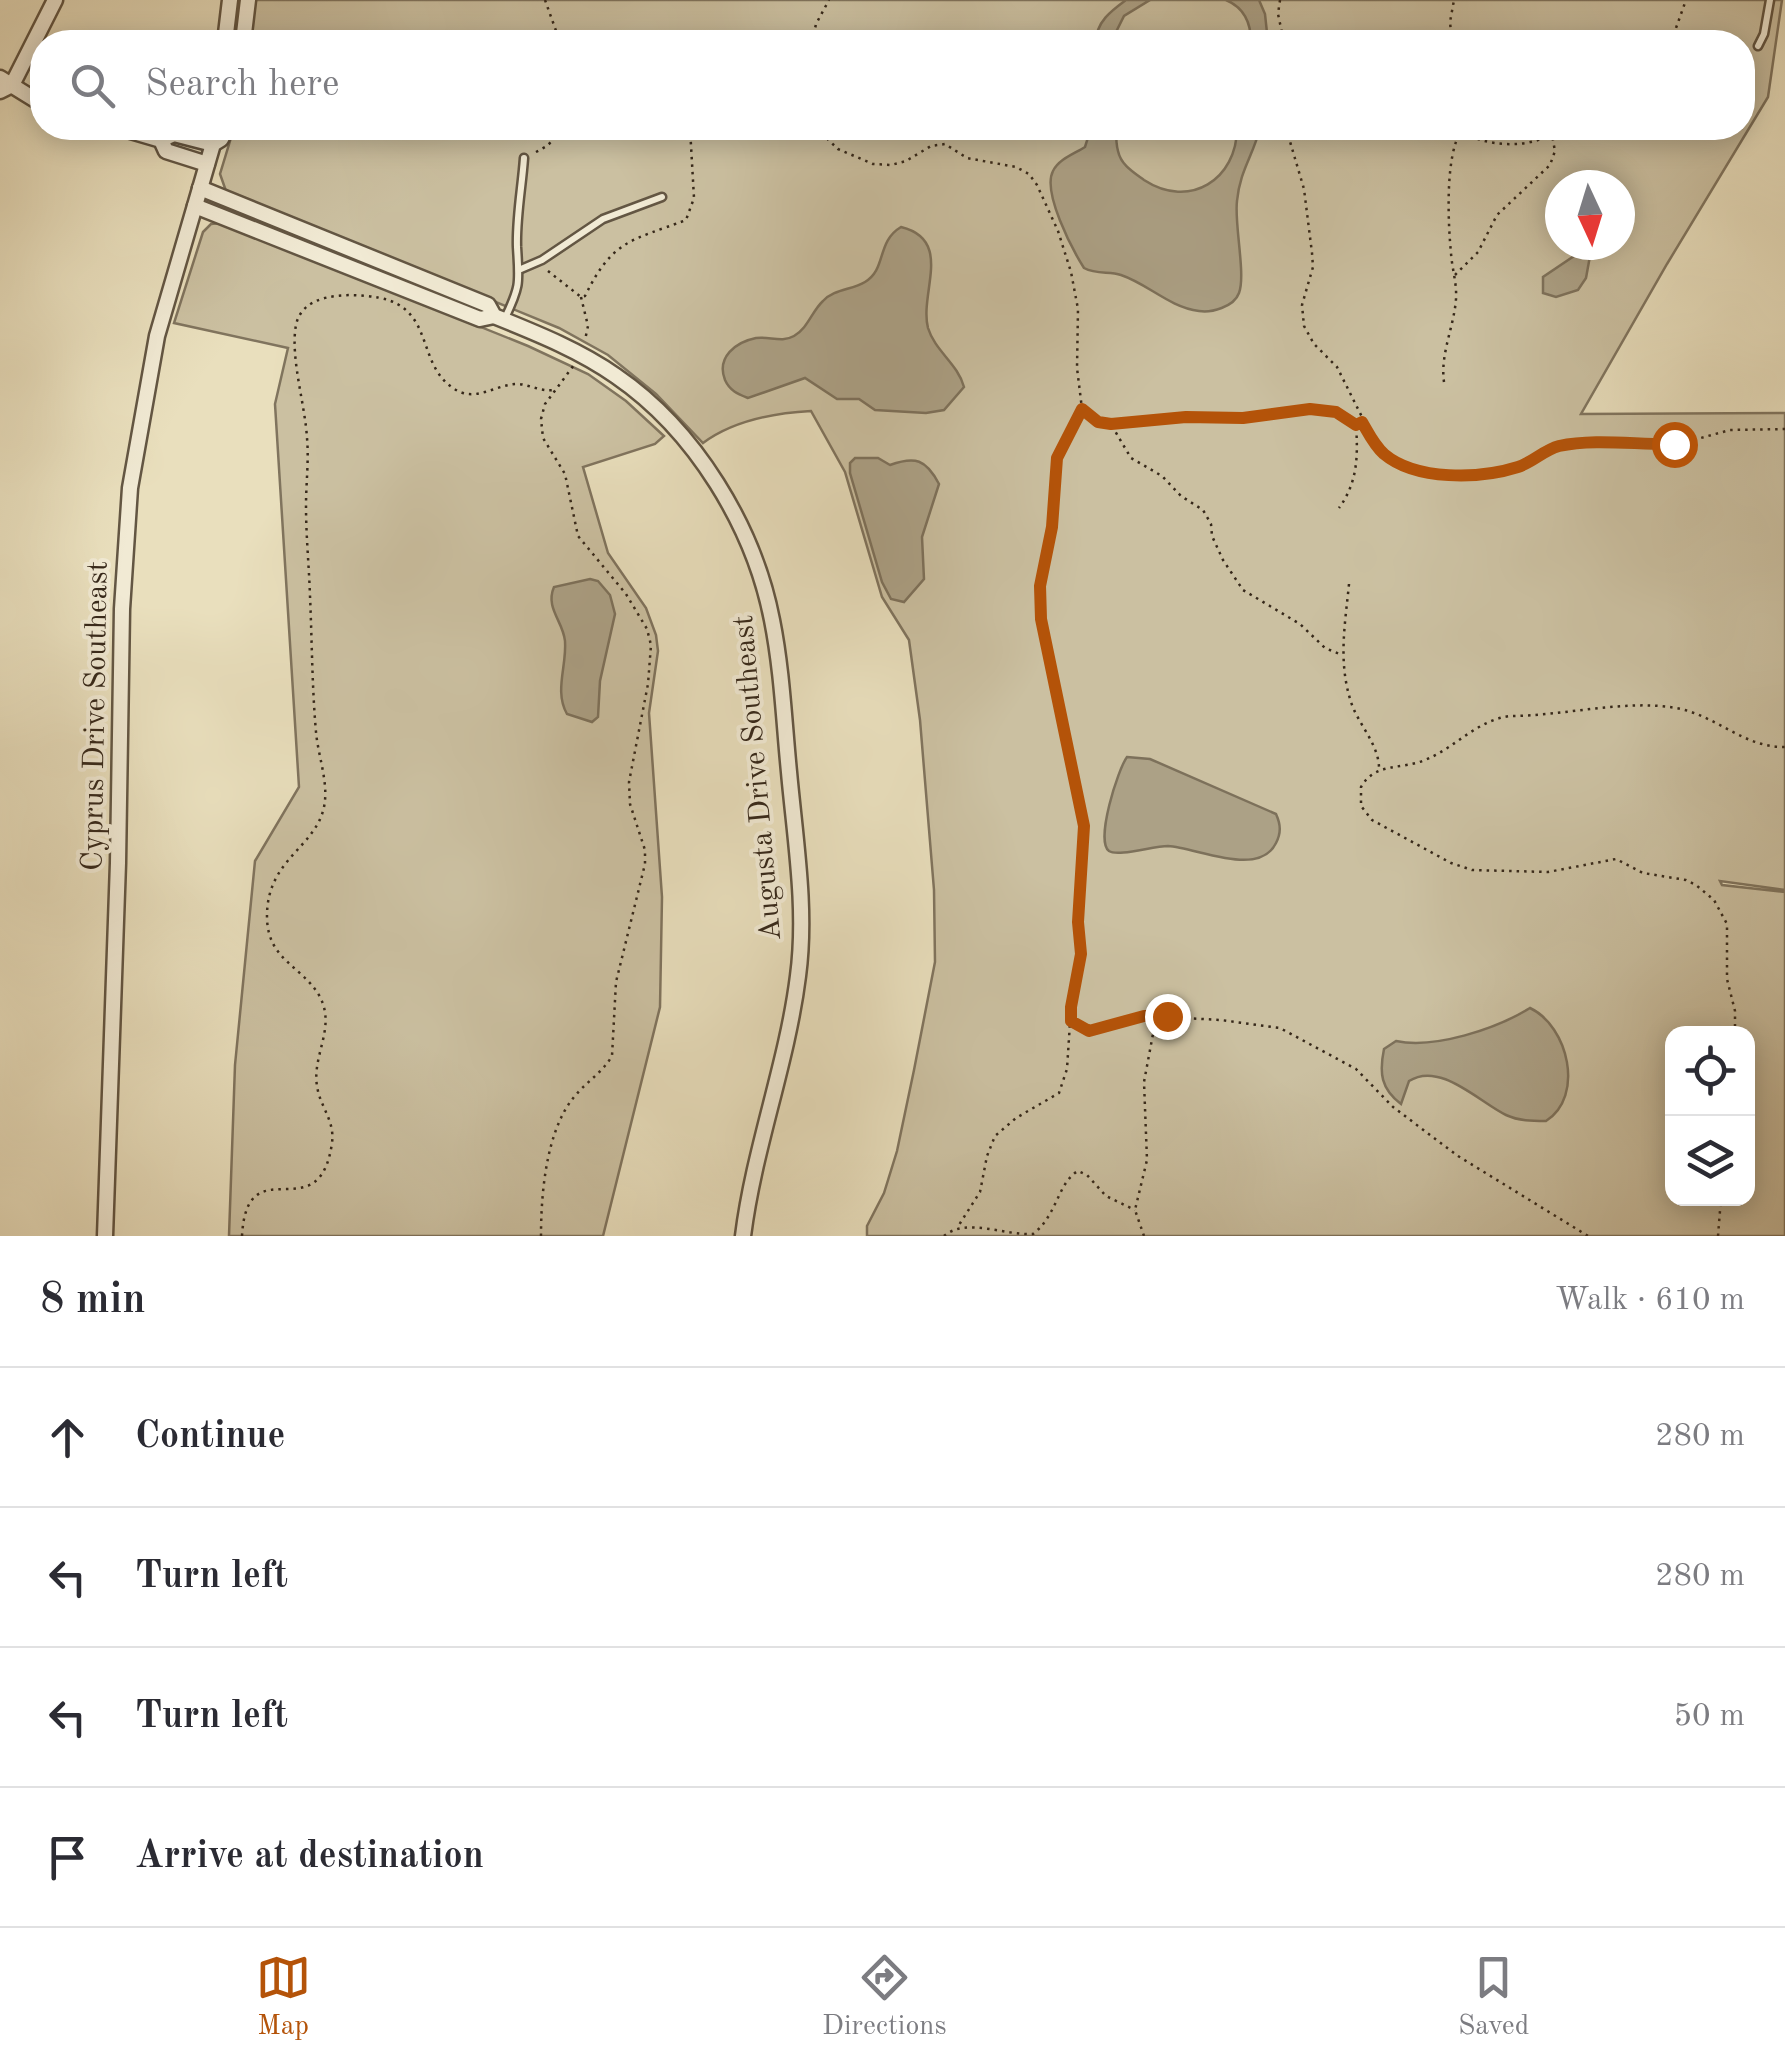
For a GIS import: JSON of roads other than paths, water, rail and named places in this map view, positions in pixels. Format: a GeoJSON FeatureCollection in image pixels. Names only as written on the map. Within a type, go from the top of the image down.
{"type":"FeatureCollection","features":[{"type":"Feature","properties":{"kind":"street"},"geometry":{"type":"LineString","coordinates":[[37,30],[55,0]]}},
{"type":"Feature","properties":{"kind":"street"},"geometry":{"type":"LineString","coordinates":[[226,30],[230,0]]}},
{"type":"Feature","properties":{"kind":"street"},"geometry":{"type":"LineString","coordinates":[[245,30],[248,0]]}},
{"type":"Feature","properties":{"kind":"street"},"geometry":{"type":"LineString","coordinates":[[30,41],[4,84],[30,98]]}},
{"type":"Feature","properties":{"kind":"street"},"geometry":{"type":"LineString","coordinates":[[162,140],[166,151],[207,164]]}},
{"type":"Feature","properties":{"kind":"street"},"geometry":{"type":"LineString","coordinates":[[197,140],[213,144],[219,140]]}},
{"type":"Feature","properties":{"kind":"street"},"geometry":{"type":"LineString","coordinates":[[210,140],[213,144]]}},
{"type":"Feature","properties":{"kind":"street","name":"Cyprus Drive Southeast"},"geometry":{"type":"LineString","coordinates":[[105,1236],[122,609],[130,488],[158,336],[213,144]]}},
{"type":"Feature","properties":{"kind":"street","name":"Augusta Drive Southeast"},"geometry":{"type":"LineString","coordinates":[[200,188],[488,305],[499,318],[579,354],[635,390],[682,437],[702,462],[746,539],[772,622],[798,874],[801,951],[796,994],[742,1236]]}},
{"type":"Feature","properties":{"kind":"street","name":"Augusta Drive Southeast"},"geometry":{"type":"LineString","coordinates":[[195,206],[480,319],[499,318]]}},
{"type":"Feature","properties":{"kind":"lane"},"geometry":{"type":"LineString","coordinates":[[1758,46],[1770,0]]}},
{"type":"Feature","properties":{"kind":"lane"},"geometry":{"type":"LineString","coordinates":[[499,318],[518,291],[524,158]]}},
{"type":"Feature","properties":{"kind":"lane"},"geometry":{"type":"LineString","coordinates":[[521,270],[603,219],[662,197]]}}]}
